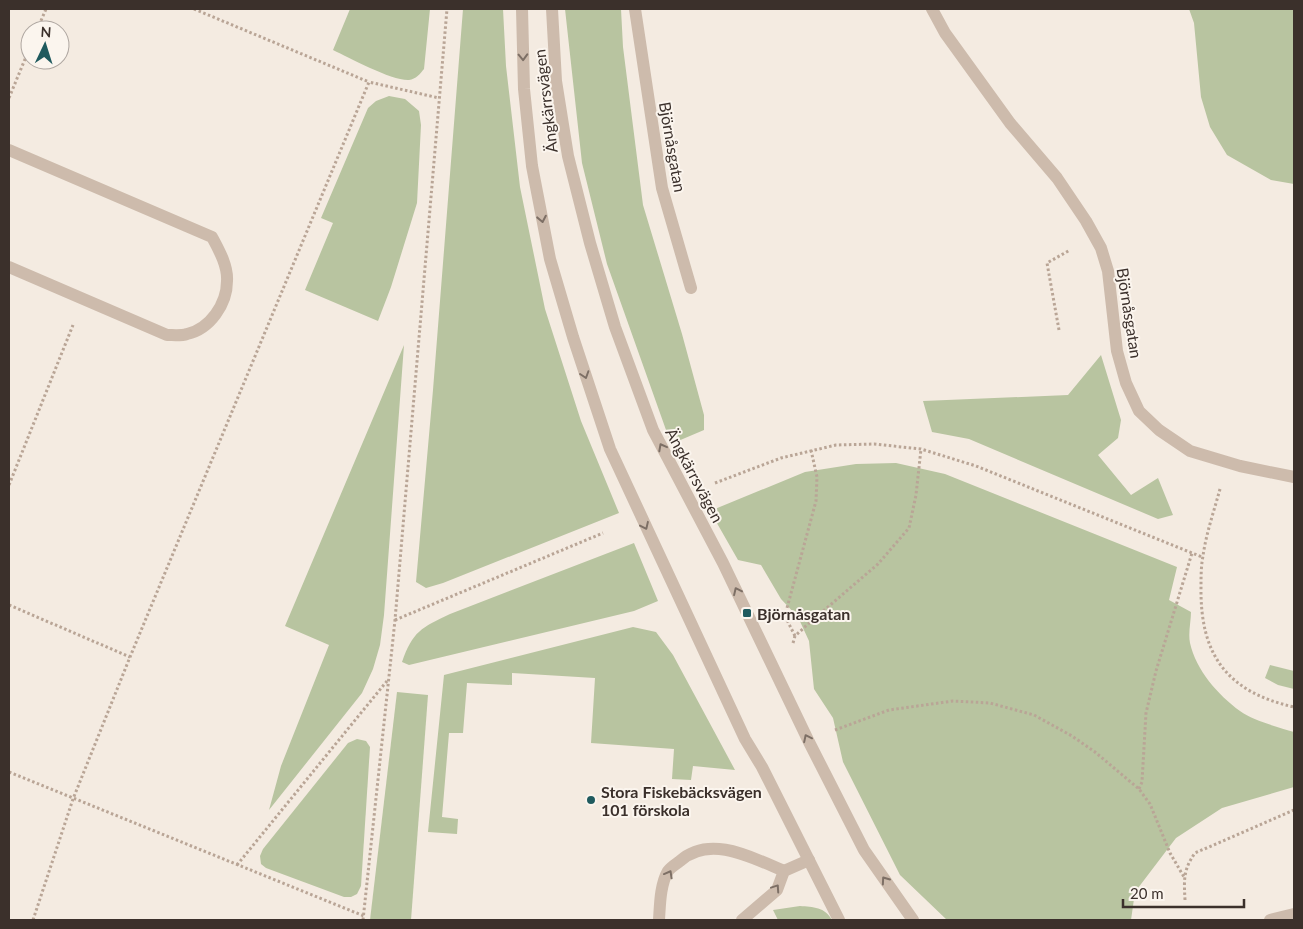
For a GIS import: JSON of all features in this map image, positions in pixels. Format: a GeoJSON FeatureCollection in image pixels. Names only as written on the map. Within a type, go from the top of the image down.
{"type":"FeatureCollection","features":[{"type":"Feature","properties":{"kind":"street","name":"Ängkärrsvägen"},"geometry":{"type":"LineString","coordinates":[[522,9],[524,89],[532,166],[539,203],[553,268],[573,337],[610,449],[745,739],[762,767],[840,920]]}},
{"type":"Feature","properties":{"kind":"street","name":"Ängkärrsvägen"},"geometry":{"type":"LineString","coordinates":[[552,9],[556,81],[568,156],[590,242],[615,327],[653,430],[723,562],[809,742],[864,850],[913,920]]}},
{"type":"Feature","properties":{"kind":"street","name":"Björnåsgatan"},"geometry":{"type":"LineString","coordinates":[[635,9],[662,188],[691,288]]}},
{"type":"Feature","properties":{"kind":"street","name":"Björnåsgatan"},"geometry":{"type":"LineString","coordinates":[[932,9],[945,33],[973,73],[1010,123],[1057,178],[1101,248],[1108,271],[1117,351],[1126,383],[1139,410],[1159,430],[1190,451],[1227,463],[1294,476]]}},
{"type":"Feature","properties":{"kind":"street"},"geometry":{"type":"LineString","coordinates":[[9,150],[212,237],[223,259],[228,281],[222,305],[207,324],[187,334],[167,335],[9,267]]}},
{"type":"Feature","properties":{"kind":"street"},"geometry":{"type":"LineString","coordinates":[[659,920],[662,893],[668,871],[688,854],[714,848],[740,851],[784,871]]}},
{"type":"Feature","properties":{"kind":"street"},"geometry":{"type":"LineString","coordinates":[[742,920],[777,890],[784,871],[808,860]]}},
{"type":"Feature","properties":{"kind":"street"},"geometry":{"type":"LineString","coordinates":[[1270,920],[1294,914]]}},
{"type":"Feature","properties":{"kind":"path"},"geometry":{"type":"LineString","coordinates":[[194,9],[369,82],[439,98]]}},
{"type":"Feature","properties":{"kind":"path"},"geometry":{"type":"LineString","coordinates":[[206,14],[208,9]]}},
{"type":"Feature","properties":{"kind":"path"},"geometry":{"type":"LineString","coordinates":[[9,772],[363,918],[395,620],[447,9]]}},
{"type":"Feature","properties":{"kind":"path"},"geometry":{"type":"LineString","coordinates":[[9,98],[21,70]]}},
{"type":"Feature","properties":{"kind":"path"},"geometry":{"type":"LineString","coordinates":[[33,920],[73,799],[369,82]]}},
{"type":"Feature","properties":{"kind":"path"},"geometry":{"type":"LineString","coordinates":[[1059,330],[1047,263],[1094,236]]}},
{"type":"Feature","properties":{"kind":"path"},"geometry":{"type":"LineString","coordinates":[[9,485],[84,299]]}},
{"type":"Feature","properties":{"kind":"path"},"geometry":{"type":"LineString","coordinates":[[714,483],[781,458],[836,445],[874,444],[921,449],[976,466],[1202,557]]}},
{"type":"Feature","properties":{"kind":"path"},"geometry":{"type":"LineString","coordinates":[[790,651],[795,636],[878,564],[909,528],[916,495],[921,449]]}},
{"type":"Feature","properties":{"kind":"path"},"geometry":{"type":"LineString","coordinates":[[795,636],[787,620],[787,608],[816,501],[817,477],[811,450]]}},
{"type":"Feature","properties":{"kind":"path"},"geometry":{"type":"LineString","coordinates":[[1227,463],[1202,557],[1201,601],[1205,632],[1213,655],[1230,677],[1255,695],[1294,707]]}},
{"type":"Feature","properties":{"kind":"path"},"geometry":{"type":"LineString","coordinates":[[395,620],[603,533]]}},
{"type":"Feature","properties":{"kind":"path"},"geometry":{"type":"LineString","coordinates":[[1139,789],[1142,782],[1146,713],[1156,671],[1192,553]]}},
{"type":"Feature","properties":{"kind":"path"},"geometry":{"type":"LineString","coordinates":[[9,605],[130,657]]}},
{"type":"Feature","properties":{"kind":"path"},"geometry":{"type":"LineString","coordinates":[[237,865],[388,681]]}},
{"type":"Feature","properties":{"kind":"path"},"geometry":{"type":"LineString","coordinates":[[809,742],[827,733],[889,710],[953,701],[990,703],[1034,715],[1072,736],[1095,752],[1139,789],[1150,804],[1170,853],[1184,877]]}},
{"type":"Feature","properties":{"kind":"path"},"geometry":{"type":"LineString","coordinates":[[1185,900],[1184,877],[1187,864],[1195,853],[1294,810]]}},
{"type":"Feature","properties":{"kind":"green space"},"geometry":{"type":"Polygon","coordinates":[[[350,9],[430,9],[424,69],[421,73],[409,80],[392,77],[333,50],[350,9]]]}},
{"type":"Feature","properties":{"kind":"green space"},"geometry":{"type":"Polygon","coordinates":[[[463,9],[503,9],[506,66],[520,187],[545,309],[581,421],[619,513],[426,588],[416,582],[463,9]]]}},
{"type":"Feature","properties":{"kind":"green space"},"geometry":{"type":"Polygon","coordinates":[[[565,9],[621,9],[623,47],[643,205],[704,415],[704,430],[671,444],[607,264],[582,163],[565,9]]]}},
{"type":"Feature","properties":{"kind":"green space"},"geometry":{"type":"Polygon","coordinates":[[[1189,9],[1294,9],[1294,184],[1271,180],[1227,155],[1210,127],[1201,97],[1194,23],[1189,9]]]}},
{"type":"Feature","properties":{"kind":"green space"},"geometry":{"type":"Polygon","coordinates":[[[389,96],[405,99],[419,111],[421,125],[417,203],[391,287],[378,321],[305,290],[333,223],[321,218],[368,108],[376,101],[389,96]]]}},
{"type":"Feature","properties":{"kind":"green space"},"geometry":{"type":"Polygon","coordinates":[[[404,345],[384,615],[380,645],[373,669],[362,693],[269,810],[281,766],[329,645],[285,626],[404,345]]]}},
{"type":"Feature","properties":{"kind":"green space"},"geometry":{"type":"Polygon","coordinates":[[[1101,355],[1121,420],[1118,438],[1098,455],[1131,495],[1158,478],[1173,515],[1158,519],[969,439],[932,432],[923,401],[1068,395],[1101,355]]]}},
{"type":"Feature","properties":{"kind":"green space"},"geometry":{"type":"Polygon","coordinates":[[[896,463],[945,474],[1177,567],[1169,600],[1191,612],[1190,643],[1197,663],[1209,681],[1232,705],[1246,715],[1294,732],[1294,787],[1222,808],[1176,838],[1135,892],[1131,920],[947,920],[900,875],[843,762],[833,718],[814,689],[809,641],[798,617],[781,599],[761,565],[738,560],[710,511],[805,472],[856,464],[896,463]]]}},
{"type":"Feature","properties":{"kind":"green space"},"geometry":{"type":"Polygon","coordinates":[[[634,543],[658,601],[634,611],[409,665],[402,662],[414,637],[425,627],[440,619],[634,543]]]}},
{"type":"Feature","properties":{"kind":"green space"},"geometry":{"type":"Polygon","coordinates":[[[633,627],[656,632],[673,655],[735,770],[693,766],[691,780],[672,779],[674,749],[591,743],[595,678],[512,673],[512,685],[467,683],[463,733],[449,733],[442,817],[458,819],[457,834],[428,832],[444,675],[633,627]]]}},
{"type":"Feature","properties":{"kind":"green space"},"geometry":{"type":"Polygon","coordinates":[[[1270,665],[1294,671],[1294,689],[1278,685],[1265,678],[1270,665]]]}},
{"type":"Feature","properties":{"kind":"green space"},"geometry":{"type":"Polygon","coordinates":[[[397,692],[428,695],[411,920],[370,920],[397,692]]]}},
{"type":"Feature","properties":{"kind":"green space"},"geometry":{"type":"Polygon","coordinates":[[[357,739],[366,741],[370,747],[361,886],[357,894],[351,897],[344,897],[266,868],[261,864],[260,856],[263,849],[348,743],[357,739]]]}},
{"type":"Feature","properties":{"kind":"green space"},"geometry":{"type":"Polygon","coordinates":[[[800,906],[814,907],[822,910],[832,920],[778,920],[773,910],[800,906]]]}},
{"type":"Feature","properties":{"kind":"place","name":"Björnåsgatan"},"geometry":{"type":"Point","coordinates":[747,613]}},
{"type":"Feature","properties":{"kind":"place","name":"Stora Fiskebäcksvägen 101 förskola"},"geometry":{"type":"Point","coordinates":[591,800]}}]}
